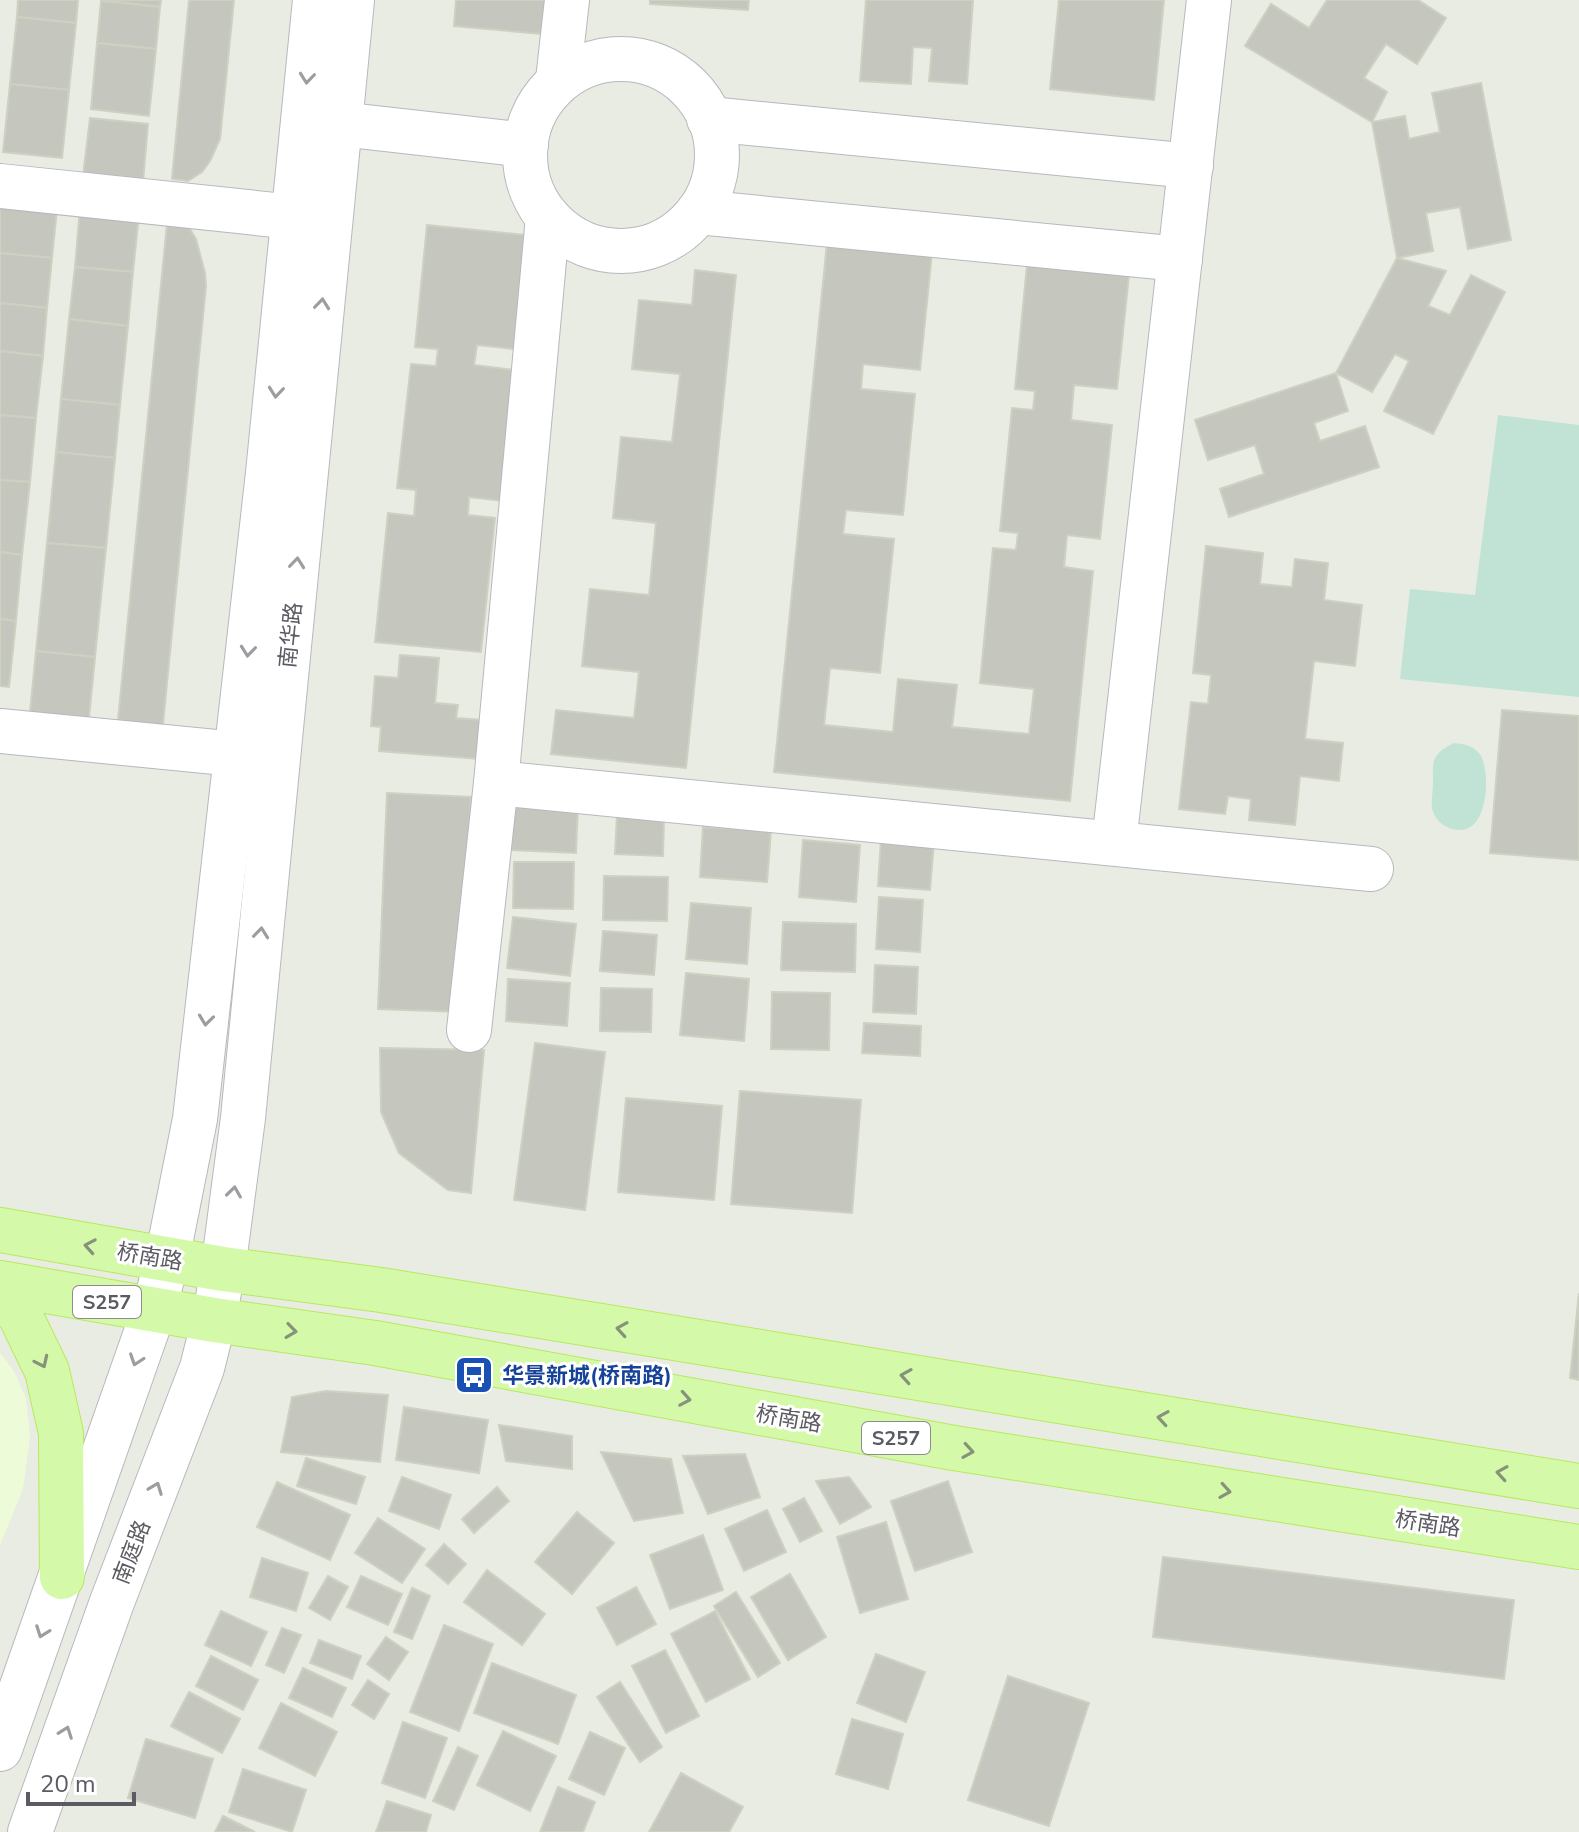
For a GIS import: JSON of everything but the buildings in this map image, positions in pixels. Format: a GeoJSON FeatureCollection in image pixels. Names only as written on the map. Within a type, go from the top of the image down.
{"type":"FeatureCollection","features":[{"type":"Feature","properties":{"kind":"main road","name":"桥南路"},"geometry":{"type":"LineString","coordinates":[[0,1230],[223,1269],[381,1290],[1579,1486]]}},
{"type":"Feature","properties":{"kind":"main road","name":"桥南路"},"geometry":{"type":"LineString","coordinates":[[0,1283],[214,1320],[375,1343],[970,1451],[1579,1547]]}},
{"type":"Feature","properties":{"kind":"main road"},"geometry":{"type":"LineString","coordinates":[[0,1298],[19,1313],[47,1371],[61,1433],[62,1577]]}},
{"type":"Feature","properties":{"kind":"street","name":"南华路"},"geometry":{"type":"LineString","coordinates":[[167,1259],[195,1119],[268,473],[315,0]]}},
{"type":"Feature","properties":{"kind":"street","name":"南华路"},"geometry":{"type":"LineString","coordinates":[[223,1269],[243,1118],[352,0]]}},
{"type":"Feature","properties":{"kind":"street"},"geometry":{"type":"LineString","coordinates":[[558,80],[567,0]]}},
{"type":"Feature","properties":{"kind":"street"},"geometry":{"type":"LineString","coordinates":[[1114,843],[1209,0]]}},
{"type":"Feature","properties":{"kind":"street"},"geometry":{"type":"LineString","coordinates":[[623,57],[647,62],[670,73],[689,88],[709,119],[717,152],[707,197],[698,212],[677,233],[637,251],[597,251],[578,245],[565,236],[548,217],[535,196],[527,171],[526,145],[531,120],[558,80],[597,60],[623,57]]}},
{"type":"Feature","properties":{"kind":"street"},"geometry":{"type":"LineString","coordinates":[[709,119],[1191,166]]}},
{"type":"Feature","properties":{"kind":"street"},"geometry":{"type":"LineString","coordinates":[[340,124],[526,145]]}},
{"type":"Feature","properties":{"kind":"street"},"geometry":{"type":"LineString","coordinates":[[0,186],[294,217]]}},
{"type":"Feature","properties":{"kind":"street"},"geometry":{"type":"LineString","coordinates":[[698,212],[1180,259]]}},
{"type":"Feature","properties":{"kind":"street"},"geometry":{"type":"LineString","coordinates":[[469,1030],[496,783],[548,217]]}},
{"type":"Feature","properties":{"kind":"street"},"geometry":{"type":"LineString","coordinates":[[0,731],[236,754]]}},
{"type":"Feature","properties":{"kind":"street"},"geometry":{"type":"LineString","coordinates":[[496,783],[1371,869]]}},
{"type":"Feature","properties":{"kind":"street"},"geometry":{"type":"LineString","coordinates":[[0,1749],[154,1310],[167,1259]]}},
{"type":"Feature","properties":{"kind":"street","name":"南庭路"},"geometry":{"type":"LineString","coordinates":[[30,1832],[112,1602],[202,1368],[223,1269]]}},
{"type":"Feature","properties":{"kind":"shaded area"},"geometry":{"type":"Polygon","coordinates":[[[1498,415],[1579,425],[1579,697],[1400,679],[1410,589],[1475,595],[1498,415]]]}},
{"type":"Feature","properties":{"kind":"shaded area"},"geometry":{"type":"Polygon","coordinates":[[[1454,743],[1476,750],[1486,774],[1485,797],[1479,817],[1473,825],[1460,830],[1440,822],[1432,805],[1435,758],[1454,743]]]}},
{"type":"Feature","properties":{"kind":"shaded area"},"geometry":{"type":"Polygon","coordinates":[[[0,1353],[14,1371],[26,1398],[30,1437],[23,1489],[0,1545],[0,1353]]]}},
{"type":"Feature","properties":{"kind":"place","name":"华景新城(桥南路)"},"geometry":{"type":"Point","coordinates":[474,1375]}}]}
